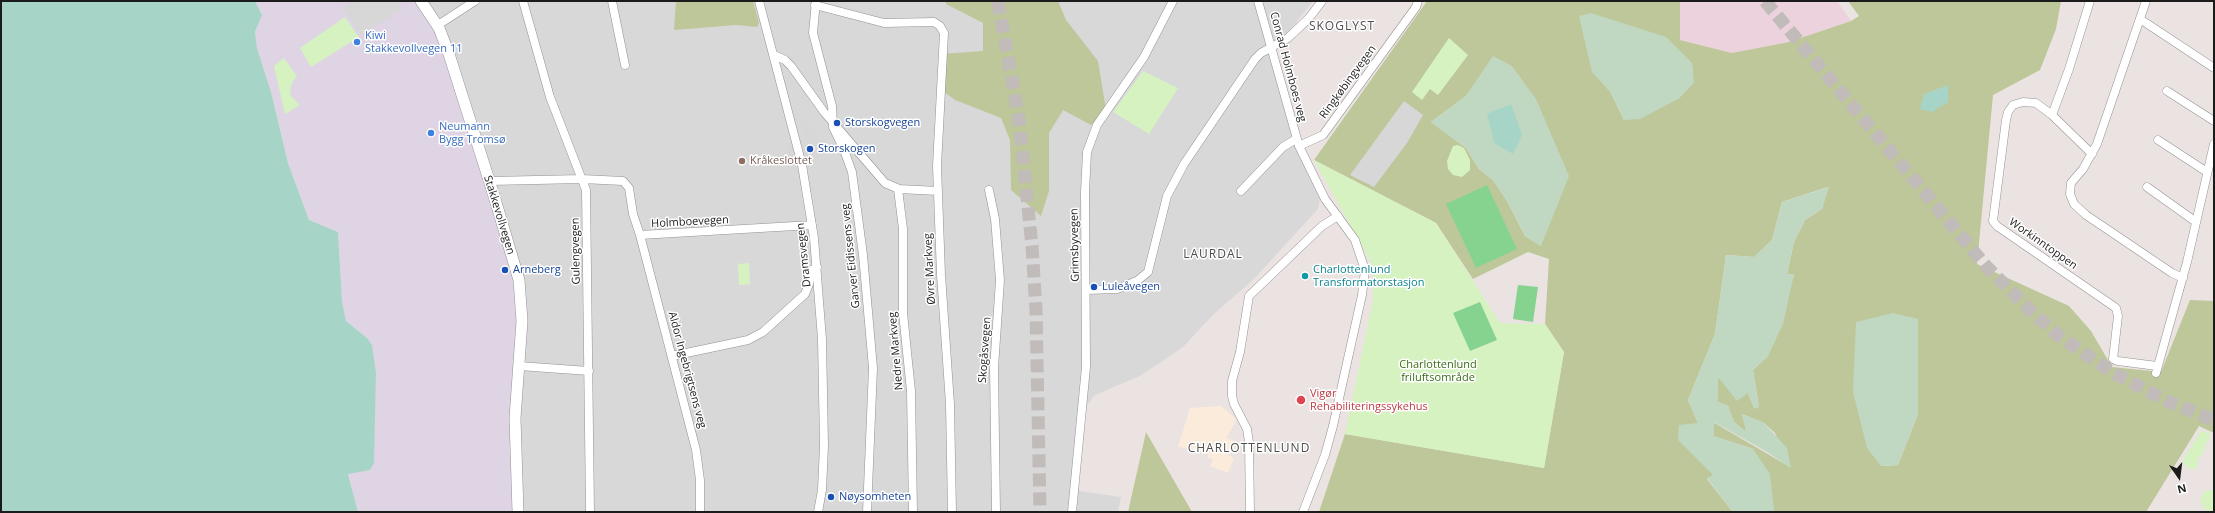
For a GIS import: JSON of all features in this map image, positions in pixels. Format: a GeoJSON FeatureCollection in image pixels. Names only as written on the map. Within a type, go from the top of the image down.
{"type":"FeatureCollection","features":[{"type":"Feature","properties":{"kind":"street","name":"Stakkevollvegen"},"geometry":{"type":"LineString","coordinates":[[421,1],[438,25],[449,54],[490,181],[518,280],[522,304],[515,418],[518,512]]}},
{"type":"Feature","properties":{"kind":"street"},"geometry":{"type":"LineString","coordinates":[[438,25],[476,1]]}},
{"type":"Feature","properties":{"kind":"street","name":"Gulengvegen"},"geometry":{"type":"LineString","coordinates":[[523,1],[550,97],[586,190],[590,512]]}},
{"type":"Feature","properties":{"kind":"street"},"geometry":{"type":"LineString","coordinates":[[612,1],[625,65]]}},
{"type":"Feature","properties":{"kind":"street","name":"Dramsvegen"},"geometry":{"type":"LineString","coordinates":[[759,1],[802,165],[817,267],[822,339],[824,446],[822,490],[818,512]]}},
{"type":"Feature","properties":{"kind":"street","name":"Grimsbyvegen"},"geometry":{"type":"LineString","coordinates":[[1072,512],[1086,367],[1085,184],[1090,142],[1102,115],[1132,76],[1149,48],[1173,1]]}},
{"type":"Feature","properties":{"kind":"street","name":"Conrad Holmboes veg"},"geometry":{"type":"LineString","coordinates":[[1258,1],[1298,142],[1314,179],[1361,252],[1365,263],[1365,281],[1332,431],[1303,512]]}},
{"type":"Feature","properties":{"kind":"street"},"geometry":{"type":"LineString","coordinates":[[1086,290],[1118,289],[1137,281],[1148,272],[1168,196],[1184,164],[1255,59],[1293,33],[1309,18],[1322,1]]}},
{"type":"Feature","properties":{"kind":"street","name":"Ringkøbingvegen"},"geometry":{"type":"LineString","coordinates":[[1298,142],[1323,135],[1416,7],[1418,1]]}},
{"type":"Feature","properties":{"kind":"street"},"geometry":{"type":"LineString","coordinates":[[2052,115],[2069,69],[2090,1]]}},
{"type":"Feature","properties":{"kind":"street"},"geometry":{"type":"LineString","coordinates":[[2146,1],[2092,154],[2071,185],[2070,194],[2074,204],[2086,215],[2172,273],[2183,278],[2214,144]]}},
{"type":"Feature","properties":{"kind":"street","name":"Øvre Markveg"},"geometry":{"type":"LineString","coordinates":[[815,3],[877,22],[895,24],[930,21],[940,26],[944,36],[937,154],[941,275],[950,404],[952,512]]}},
{"type":"Feature","properties":{"kind":"street","name":"Garver Eidissens veg"},"geometry":{"type":"LineString","coordinates":[[815,3],[813,33],[832,106],[833,121],[836,133],[848,159],[854,187],[872,347],[873,400],[867,512]]}},
{"type":"Feature","properties":{"kind":"street"},"geometry":{"type":"LineString","coordinates":[[2140,19],[2214,68]]}},
{"type":"Feature","properties":{"kind":"street"},"geometry":{"type":"LineString","coordinates":[[774,55],[785,60],[824,112],[833,121],[873,172],[884,183],[898,189],[938,191]]}},
{"type":"Feature","properties":{"kind":"street"},"geometry":{"type":"LineString","coordinates":[[2167,91],[2214,121]]}},
{"type":"Feature","properties":{"kind":"street","name":"Workinntoppen"},"geometry":{"type":"LineString","coordinates":[[2092,154],[2052,115],[2036,103],[2029,101],[2013,105],[2008,112],[1993,221],[1997,226],[2116,308],[2118,316],[2113,359],[2118,362],[2157,370],[2183,278]]}},
{"type":"Feature","properties":{"kind":"street"},"geometry":{"type":"LineString","coordinates":[[2158,140],[2207,172]]}},
{"type":"Feature","properties":{"kind":"street","name":"Conrad Holmboes veg"},"geometry":{"type":"LineString","coordinates":[[1241,191],[1283,147],[1298,142]]}},
{"type":"Feature","properties":{"kind":"street","name":"Holmboevegen"},"geometry":{"type":"LineString","coordinates":[[490,181],[582,179],[617,180],[626,183],[630,192],[633,214],[640,235],[812,225]]}},
{"type":"Feature","properties":{"kind":"street"},"geometry":{"type":"LineString","coordinates":[[2147,187],[2196,222]]}},
{"type":"Feature","properties":{"kind":"street","name":"Nedre Markveg"},"geometry":{"type":"LineString","coordinates":[[898,189],[902,224],[903,312],[911,391],[913,512]]}},
{"type":"Feature","properties":{"kind":"street","name":"Skogåsvegen"},"geometry":{"type":"LineString","coordinates":[[989,190],[995,219],[1000,280],[994,368],[996,512]]}},
{"type":"Feature","properties":{"kind":"street"},"geometry":{"type":"LineString","coordinates":[[1250,512],[1250,449],[1247,429],[1234,404],[1232,396],[1232,381],[1243,339],[1250,296],[1322,226],[1338,216]]}},
{"type":"Feature","properties":{"kind":"street","name":"Aldor Ingebrigtsens veg"},"geometry":{"type":"LineString","coordinates":[[640,235],[698,461],[700,512]]}},
{"type":"Feature","properties":{"kind":"street"},"geometry":{"type":"LineString","coordinates":[[672,356],[748,340],[763,332],[805,294],[809,284],[810,271],[817,267]]}},
{"type":"Feature","properties":{"kind":"street"},"geometry":{"type":"LineString","coordinates":[[519,366],[589,371]]}},
{"type":"Feature","properties":{"kind":"shaded area"},"geometry":{"type":"Polygon","coordinates":[[[1,1],[255,1],[262,15],[255,32],[257,48],[271,92],[288,163],[309,220],[338,232],[342,301],[346,321],[367,338],[372,345],[376,372],[374,463],[370,470],[348,474],[358,512],[1,512],[1,1]]]}},
{"type":"Feature","properties":{"kind":"shaded area"},"geometry":{"type":"Polygon","coordinates":[[[255,1],[420,1],[454,73],[525,305],[518,401],[520,512],[358,512],[348,473],[370,470],[376,372],[372,345],[367,338],[346,321],[342,301],[338,232],[309,220],[288,163],[271,92],[257,48],[255,32],[262,15],[255,1]]]}},
{"type":"Feature","properties":{"kind":"shaded area"},"geometry":{"type":"Polygon","coordinates":[[[352,1],[396,1],[402,9],[361,35],[343,8],[352,1]]]}},
{"type":"Feature","properties":{"kind":"shaded area"},"geometry":{"type":"Polygon","coordinates":[[[420,1],[1313,1],[1275,49],[1285,97],[1321,191],[1318,209],[1253,280],[1215,313],[1182,348],[1140,376],[1095,395],[1083,411],[1078,459],[1079,491],[1121,497],[1118,512],[520,512],[420,1]]]}},
{"type":"Feature","properties":{"kind":"shaded area"},"geometry":{"type":"Polygon","coordinates":[[[676,1],[753,1],[759,23],[757,27],[736,25],[674,30],[676,1]]]}},
{"type":"Feature","properties":{"kind":"shaded area"},"geometry":{"type":"Polygon","coordinates":[[[946,1],[1058,1],[1066,20],[1098,61],[1106,110],[1091,125],[1063,110],[1049,133],[1049,191],[1041,216],[1011,190],[1010,140],[1001,118],[955,100],[943,91],[942,54],[983,51],[983,23],[946,4],[946,1]]]}},
{"type":"Feature","properties":{"kind":"shaded area"},"geometry":{"type":"Polygon","coordinates":[[[1427,1],[1680,1],[1680,40],[1732,53],[1789,42],[1851,21],[1859,16],[1848,1],[2061,1],[2056,29],[2040,70],[1993,95],[1977,264],[2069,306],[2091,331],[2112,367],[2161,372],[2190,300],[2214,301],[2214,433],[2199,426],[2146,512],[1770,512],[1773,511],[1753,449],[1713,436],[1713,422],[1790,467],[1775,433],[1764,423],[1742,414],[1747,433],[1734,422],[1728,406],[1718,402],[1717,377],[1748,393],[1754,408],[1759,407],[1753,370],[1768,356],[1794,275],[1787,274],[1794,242],[1805,220],[1822,209],[1828,187],[1782,202],[1772,240],[1754,257],[1726,255],[1715,334],[1688,400],[1698,423],[1714,475],[1707,479],[1733,512],[1319,512],[1345,434],[1544,468],[1564,352],[1545,324],[1549,259],[1528,252],[1473,279],[1436,223],[1314,160],[1427,1]],[[1494,57],[1466,96],[1431,122],[1466,148],[1479,169],[1493,180],[1507,201],[1525,236],[1541,246],[1494,57]],[[1692,64],[1611,93],[1624,120],[1678,99],[1693,83],[1692,64]],[[1917,319],[1881,466],[1898,465],[1918,414],[1917,319]]]}},
{"type":"Feature","properties":{"kind":"shaded area"},"geometry":{"type":"Polygon","coordinates":[[[1680,1],[1837,1],[1851,21],[1789,42],[1732,53],[1680,40],[1680,1]]]}},
{"type":"Feature","properties":{"kind":"shaded area"},"geometry":{"type":"Polygon","coordinates":[[[1591,13],[1666,37],[1692,63],[1694,83],[1678,99],[1640,119],[1624,120],[1611,93],[1592,72],[1579,16],[1591,13]]]}},
{"type":"Feature","properties":{"kind":"shaded area"},"geometry":{"type":"Polygon","coordinates":[[[1493,56],[1512,66],[1536,99],[1569,176],[1541,246],[1525,236],[1507,201],[1493,180],[1479,169],[1466,148],[1431,122],[1466,96],[1493,56]]]}},
{"type":"Feature","properties":{"kind":"shaded area"},"geometry":{"type":"Polygon","coordinates":[[[1948,85],[1948,102],[1932,112],[1920,109],[1924,94],[1948,85]]]}},
{"type":"Feature","properties":{"kind":"shaded area"},"geometry":{"type":"Polygon","coordinates":[[[1404,101],[1423,115],[1407,143],[1374,187],[1350,175],[1404,101]]]}},
{"type":"Feature","properties":{"kind":"shaded area"},"geometry":{"type":"Polygon","coordinates":[[[1511,104],[1522,135],[1513,154],[1494,143],[1487,114],[1511,104]]]}},
{"type":"Feature","properties":{"kind":"shaded area"},"geometry":{"type":"Polygon","coordinates":[[[801,123],[810,123],[816,141],[808,143],[801,123]]]}},
{"type":"Feature","properties":{"kind":"shaded area"},"geometry":{"type":"Polygon","coordinates":[[[792,142],[798,170],[789,163],[785,147],[788,143],[792,142]]]}},
{"type":"Feature","properties":{"kind":"shaded area"},"geometry":{"type":"Polygon","coordinates":[[[1829,187],[1822,209],[1805,220],[1794,242],[1787,274],[1794,274],[1783,324],[1768,356],[1753,370],[1759,407],[1754,409],[1748,393],[1737,401],[1718,377],[1718,402],[1728,406],[1734,422],[1746,432],[1742,414],[1764,423],[1787,448],[1791,468],[1767,452],[1714,422],[1714,436],[1753,449],[1770,474],[1774,511],[1733,512],[1707,478],[1713,475],[1678,440],[1679,425],[1698,423],[1688,400],[1715,334],[1726,255],[1754,257],[1772,240],[1782,202],[1829,187]]]}},
{"type":"Feature","properties":{"kind":"shaded area"},"geometry":{"type":"Polygon","coordinates":[[[1893,313],[1918,319],[1918,414],[1898,465],[1881,466],[1867,448],[1853,392],[1856,322],[1893,313]]]}},
{"type":"Feature","properties":{"kind":"shaded area"},"geometry":{"type":"Polygon","coordinates":[[[1221,406],[1235,418],[1236,421],[1226,438],[1235,441],[1228,455],[1234,458],[1228,473],[1210,466],[1213,459],[1208,458],[1208,452],[1178,447],[1190,408],[1221,406]]]}},
{"type":"Feature","properties":{"kind":"shaded area"},"geometry":{"type":"Polygon","coordinates":[[[1146,432],[1192,512],[1128,512],[1146,432]]]}},
{"type":"Feature","properties":{"kind":"green space"},"geometry":{"type":"Polygon","coordinates":[[[345,17],[359,37],[311,67],[300,48],[345,17]]]}},
{"type":"Feature","properties":{"kind":"green space"},"geometry":{"type":"Polygon","coordinates":[[[1449,38],[1468,55],[1438,95],[1430,89],[1422,100],[1412,92],[1449,38]]]}},
{"type":"Feature","properties":{"kind":"green space"},"geometry":{"type":"Polygon","coordinates":[[[284,58],[297,76],[292,83],[290,90],[291,96],[300,105],[285,114],[274,66],[284,58]]]}},
{"type":"Feature","properties":{"kind":"green space"},"geometry":{"type":"Polygon","coordinates":[[[1143,71],[1178,88],[1149,134],[1113,112],[1143,71]]]}},
{"type":"Feature","properties":{"kind":"green space"},"geometry":{"type":"Polygon","coordinates":[[[1458,145],[1464,148],[1470,160],[1470,170],[1462,177],[1453,175],[1448,169],[1447,161],[1453,146],[1458,145]]]}},
{"type":"Feature","properties":{"kind":"green space","name":"Charlottenlund friluftsområde"},"geometry":{"type":"Polygon","coordinates":[[[1314,160],[1436,223],[1500,323],[1545,324],[1564,352],[1544,468],[1345,434],[1373,300],[1373,266],[1314,160]]]}},
{"type":"Feature","properties":{"kind":"green space"},"geometry":{"type":"Polygon","coordinates":[[[1487,185],[1517,249],[1476,268],[1446,204],[1487,185]]]}},
{"type":"Feature","properties":{"kind":"green space"},"geometry":{"type":"Polygon","coordinates":[[[749,263],[750,284],[739,285],[738,264],[749,263]]]}},
{"type":"Feature","properties":{"kind":"green space"},"geometry":{"type":"Polygon","coordinates":[[[1518,285],[1538,287],[1533,322],[1513,319],[1518,285]]]}},
{"type":"Feature","properties":{"kind":"green space"},"geometry":{"type":"Polygon","coordinates":[[[1480,302],[1497,340],[1470,351],[1453,313],[1480,302]]]}},
{"type":"Feature","properties":{"kind":"green space"},"geometry":{"type":"Polygon","coordinates":[[[2201,430],[2210,434],[2210,439],[2206,443],[2204,452],[2198,458],[2197,468],[2191,470],[2182,462],[2201,430]]]}},
{"type":"Feature","properties":{"kind":"green space"},"geometry":{"type":"Polygon","coordinates":[[[2208,490],[2214,491],[2214,510],[2212,511],[2205,510],[2200,502],[2203,493],[2208,490]]]}},
{"type":"Feature","properties":{"kind":"tunnel"},"geometry":{"type":"LineString","coordinates":[[998,1],[1019,120],[1032,246],[1036,310],[1040,512]]}},
{"type":"Feature","properties":{"kind":"tunnel"},"geometry":{"type":"LineString","coordinates":[[1765,1],[1986,266],[2035,315],[2059,336],[2112,372],[2169,402],[2214,420]]}},
{"type":"Feature","properties":{"kind":"place","name":"Kiwi Stakkevollvegen 11"},"geometry":{"type":"Point","coordinates":[357,42]}},
{"type":"Feature","properties":{"kind":"place","name":"Storskogvegen"},"geometry":{"type":"Point","coordinates":[837,123]}},
{"type":"Feature","properties":{"kind":"place","name":"Neumann Bygg Tromsø"},"geometry":{"type":"Point","coordinates":[431,133]}},
{"type":"Feature","properties":{"kind":"place","name":"Storskogen"},"geometry":{"type":"Point","coordinates":[810,149]}},
{"type":"Feature","properties":{"kind":"place","name":"Kråkeslottet"},"geometry":{"type":"Point","coordinates":[742,161]}},
{"type":"Feature","properties":{"kind":"place","name":"Arneberg"},"geometry":{"type":"Point","coordinates":[505,270]}},
{"type":"Feature","properties":{"kind":"place","name":"Charlottenlund Transformatorstasjon"},"geometry":{"type":"Point","coordinates":[1305,276]}},
{"type":"Feature","properties":{"kind":"place","name":"Luleåvegen"},"geometry":{"type":"Point","coordinates":[1094,287]}},
{"type":"Feature","properties":{"kind":"place","name":"Vigør Rehabiliteringssykehus"},"geometry":{"type":"Point","coordinates":[1301,400]}},
{"type":"Feature","properties":{"kind":"place","name":"Nøysomheten"},"geometry":{"type":"Point","coordinates":[831,497]}},
{"type":"Feature","properties":{"kind":"district","name":"SKOGLYST"},"geometry":{"type":"Point","coordinates":[1342,27]}},
{"type":"Feature","properties":{"kind":"district","name":"LAURDAL"},"geometry":{"type":"Point","coordinates":[1213,255]}},
{"type":"Feature","properties":{"kind":"district","name":"CHARLOTTENLUND"},"geometry":{"type":"Point","coordinates":[1249,449]}}]}
